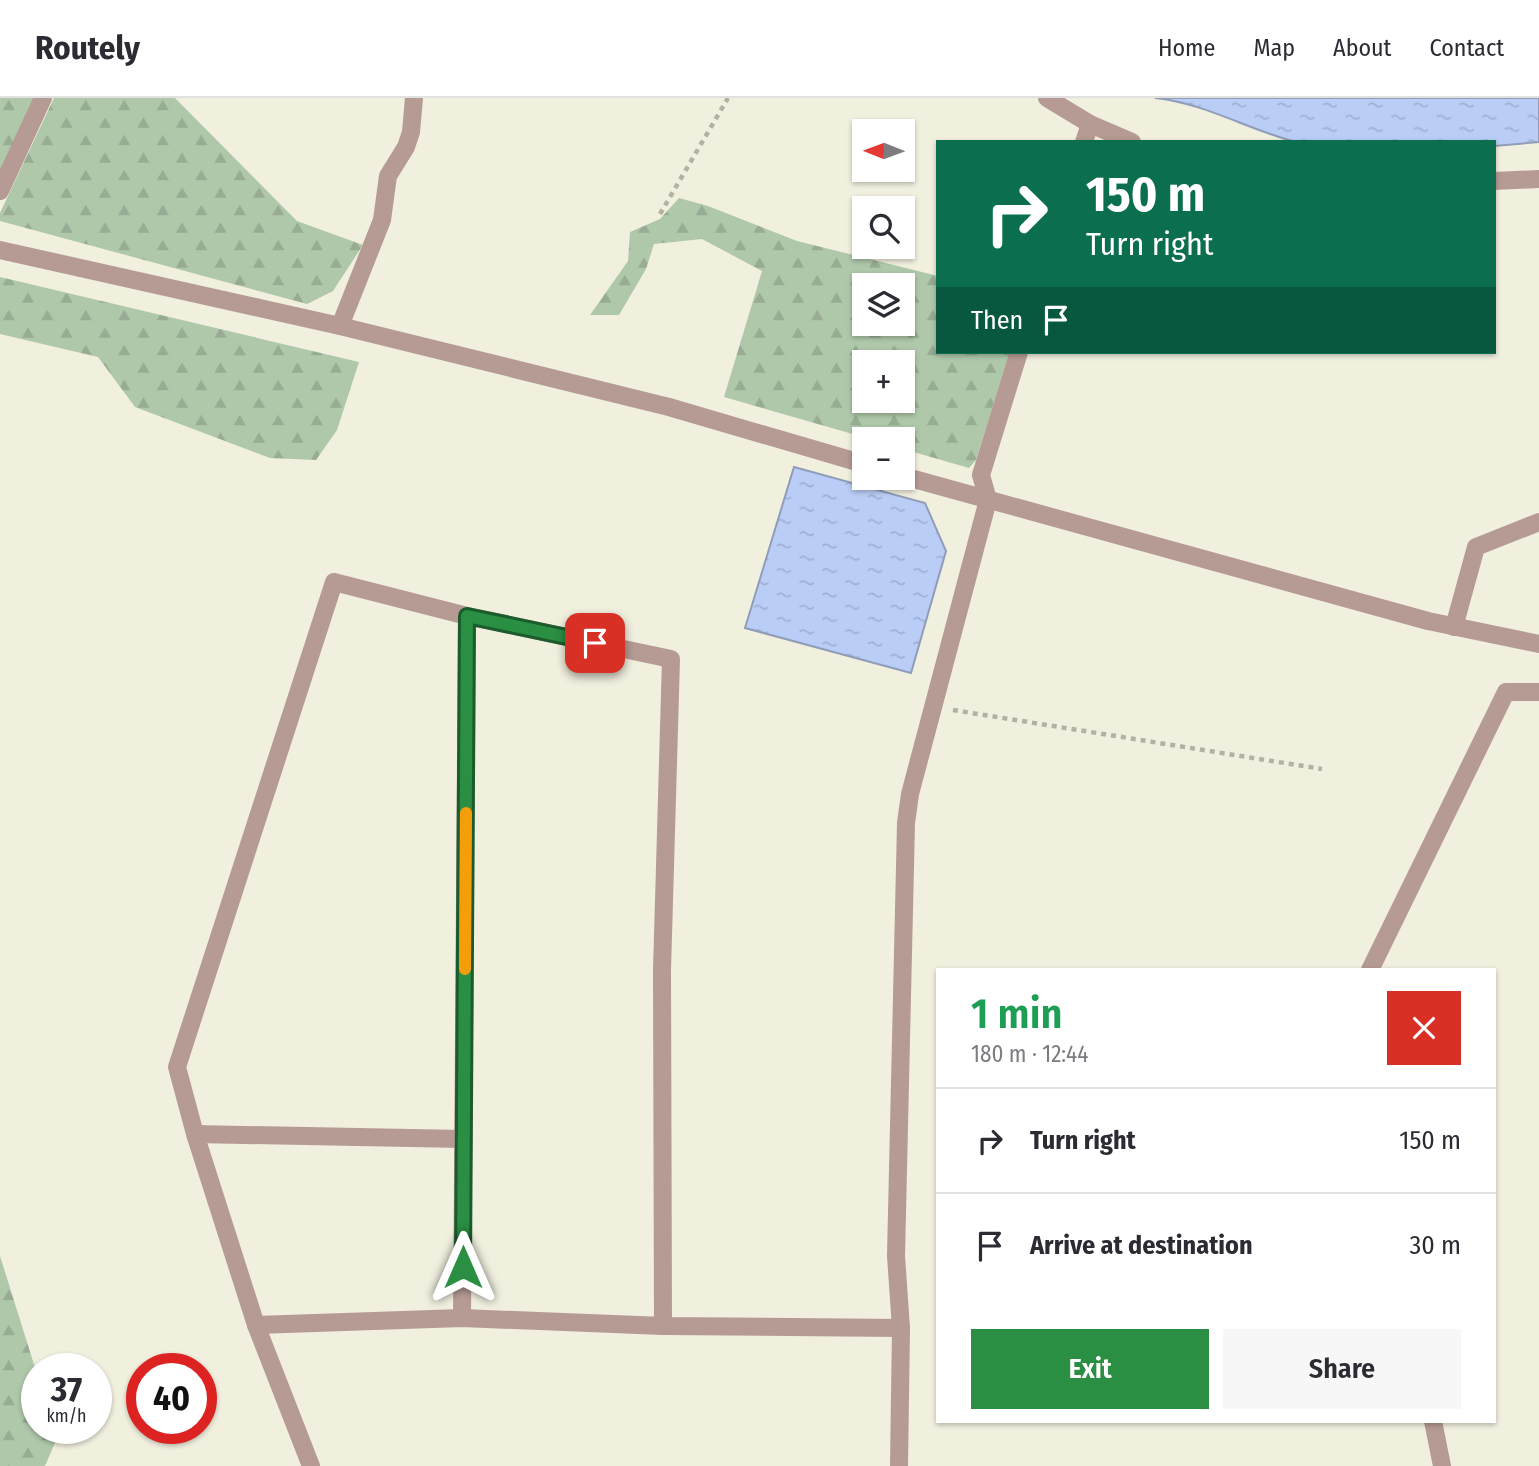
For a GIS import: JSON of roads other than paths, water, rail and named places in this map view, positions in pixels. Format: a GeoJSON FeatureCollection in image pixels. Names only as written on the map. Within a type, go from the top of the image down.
{"type":"FeatureCollection","features":[{"type":"Feature","properties":{"kind":"street"},"geometry":{"type":"LineString","coordinates":[[0,191],[43,98]]}},
{"type":"Feature","properties":{"kind":"street"},"geometry":{"type":"LineString","coordinates":[[340,326],[382,219],[388,176],[411,132],[414,98]]}},
{"type":"Feature","properties":{"kind":"street"},"geometry":{"type":"LineString","coordinates":[[1047,98],[1090,124],[1127,140]]}},
{"type":"Feature","properties":{"kind":"street"},"geometry":{"type":"LineString","coordinates":[[1085,140],[1090,124]]}},
{"type":"Feature","properties":{"kind":"street"},"geometry":{"type":"LineString","coordinates":[[1496,181],[1539,179]]}},
{"type":"Feature","properties":{"kind":"street"},"geometry":{"type":"LineString","coordinates":[[0,250],[340,326],[669,407],[852,460]]}},
{"type":"Feature","properties":{"kind":"street"},"geometry":{"type":"LineString","coordinates":[[900,1466],[901,1328],[895,1255],[906,823],[910,794],[988,500],[981,475],[1018,354]]}},
{"type":"Feature","properties":{"kind":"street"},"geometry":{"type":"LineString","coordinates":[[915,479],[1308,589],[1454,626],[1539,644]]}},
{"type":"Feature","properties":{"kind":"street"},"geometry":{"type":"LineString","coordinates":[[1454,626],[1476,547],[1539,522]]}},
{"type":"Feature","properties":{"kind":"street"},"geometry":{"type":"LineString","coordinates":[[311,1466],[257,1325],[195,1134],[177,1067],[334,582],[467,616],[671,659],[662,970],[663,1326]]}},
{"type":"Feature","properties":{"kind":"street"},"geometry":{"type":"LineString","coordinates":[[462,1318],[467,616]]}},
{"type":"Feature","properties":{"kind":"street"},"geometry":{"type":"LineString","coordinates":[[1371,968],[1506,692],[1539,692]]}},
{"type":"Feature","properties":{"kind":"street"},"geometry":{"type":"LineString","coordinates":[[195,1134],[463,1139]]}},
{"type":"Feature","properties":{"kind":"street"},"geometry":{"type":"LineString","coordinates":[[257,1325],[462,1318],[663,1326],[901,1328]]}},
{"type":"Feature","properties":{"kind":"street"},"geometry":{"type":"LineString","coordinates":[[1433,1423],[1442,1466]]}},
{"type":"Feature","properties":{"kind":"water"},"geometry":{"type":"Polygon","coordinates":[[[1155,98],[1539,98],[1539,142],[1496,146],[1496,140],[1289,140],[1173,101],[1155,98]]]}},
{"type":"Feature","properties":{"kind":"water"},"geometry":{"type":"Polygon","coordinates":[[[794,467],[852,483],[852,490],[878,490],[925,503],[946,551],[911,673],[745,628],[794,467]]]}}]}
